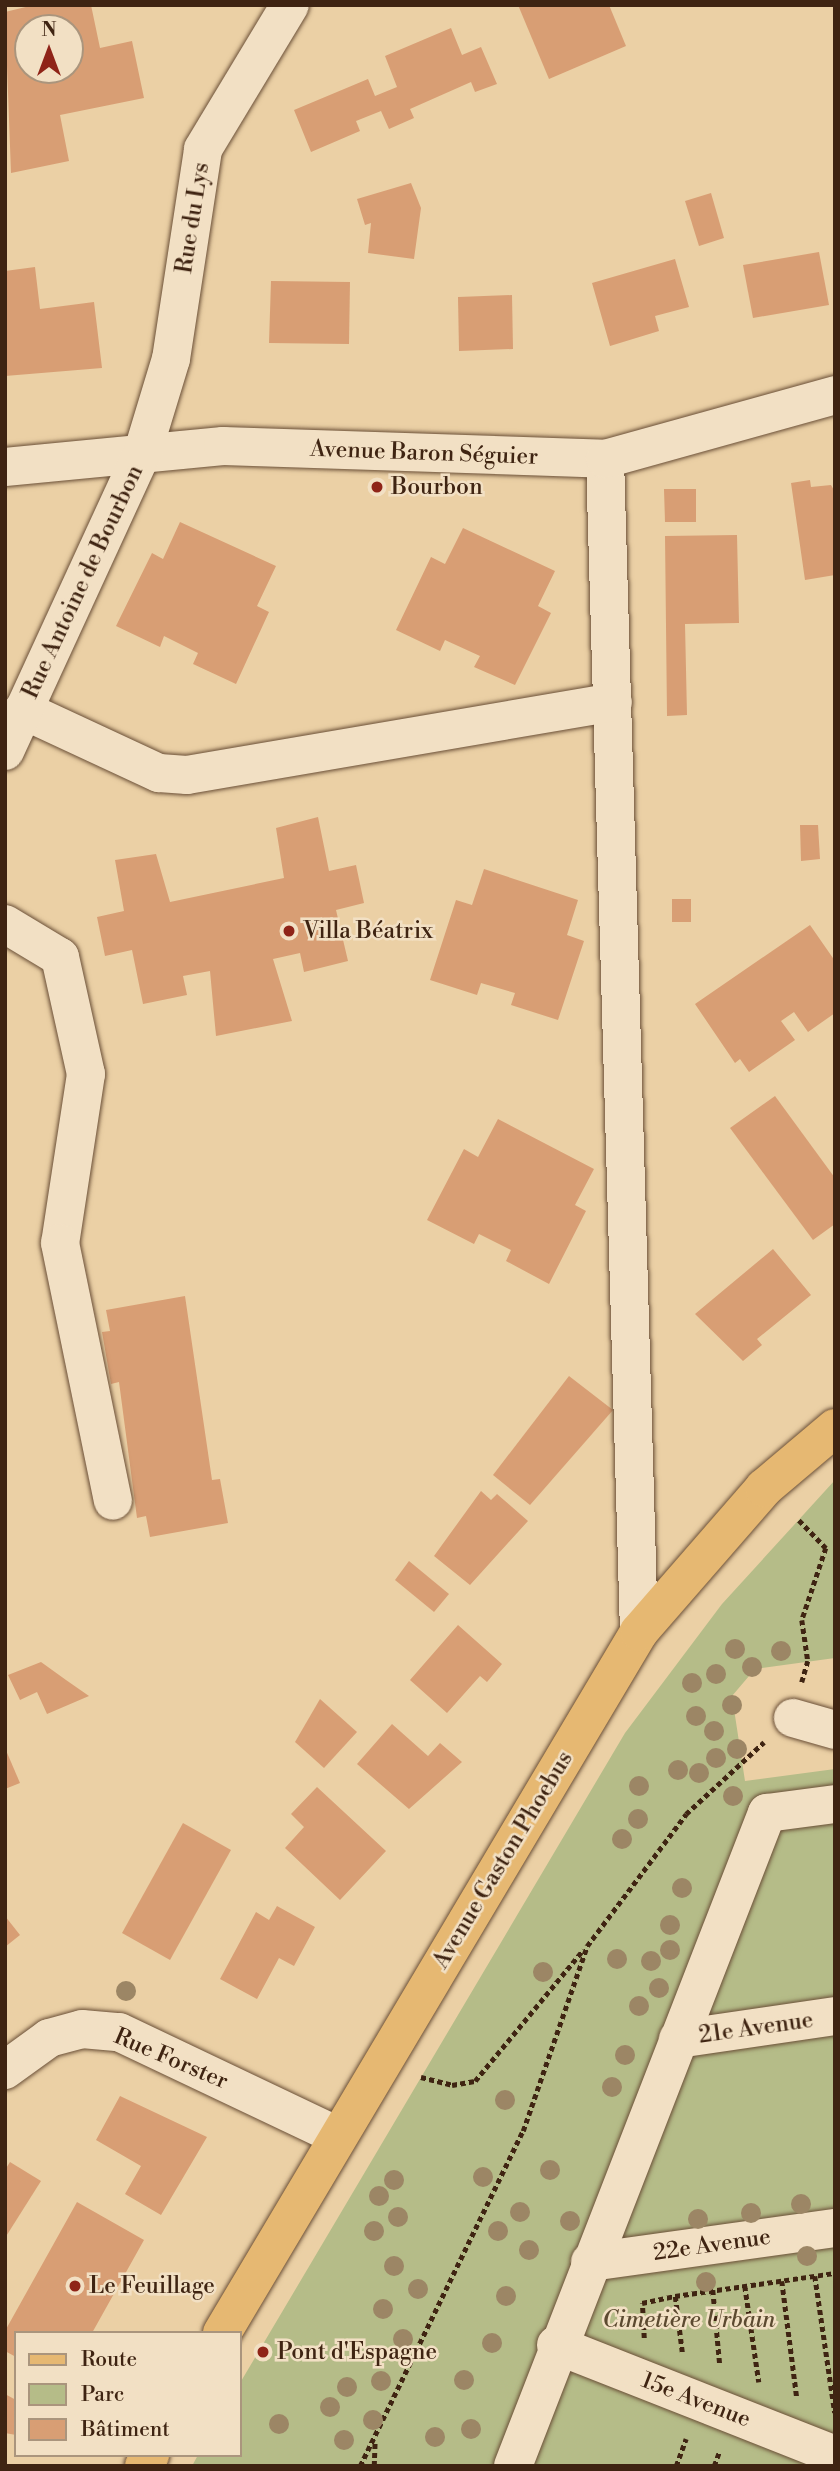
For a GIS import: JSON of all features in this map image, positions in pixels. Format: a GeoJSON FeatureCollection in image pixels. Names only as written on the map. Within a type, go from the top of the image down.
{"type":"FeatureCollection","features":[{"type":"Feature","properties":{"kind":"main road","name":"Avenue Gaston Phoebus"},"geometry":{"type":"LineString","coordinates":[[223,2331],[639,1632],[764,1488],[835,1428]]}},
{"type":"Feature","properties":{"kind":"street","name":"Rue du Lys"},"geometry":{"type":"LineString","coordinates":[[143,451],[171,359],[203,149],[290,5]]}},
{"type":"Feature","properties":{"kind":"street","name":"Avenue Baron Séguier"},"geometry":{"type":"LineString","coordinates":[[5,467],[143,451],[223,446],[605,459],[835,395]]}},
{"type":"Feature","properties":{"kind":"street","name":"Rue Antoine de Bourbon"},"geometry":{"type":"LineString","coordinates":[[5,751],[143,451]]}},
{"type":"Feature","properties":{"kind":"street"},"geometry":{"type":"LineString","coordinates":[[605,459],[634,1359],[639,1632]]}},
{"type":"Feature","properties":{"kind":"street"},"geometry":{"type":"LineString","coordinates":[[23,710],[159,773],[187,775],[612,702]]}},
{"type":"Feature","properties":{"kind":"street"},"geometry":{"type":"LineString","coordinates":[[5,924],[60,957],[86,1074],[60,1243],[113,1502]]}},
{"type":"Feature","properties":{"kind":"street"},"geometry":{"type":"LineString","coordinates":[[793,1718],[835,1730]]}},
{"type":"Feature","properties":{"kind":"street"},"geometry":{"type":"LineString","coordinates":[[513,2466],[556,2346],[767,1814],[835,1804]]}},
{"type":"Feature","properties":{"kind":"street","name":"21e Avenue"},"geometry":{"type":"LineString","coordinates":[[678,2039],[835,2016]]}},
{"type":"Feature","properties":{"kind":"street","name":"Rue Forster"},"geometry":{"type":"LineString","coordinates":[[5,2070],[49,2038],[82,2029],[118,2032],[338,2136]]}},
{"type":"Feature","properties":{"kind":"street","name":"22e Avenue"},"geometry":{"type":"LineString","coordinates":[[590,2262],[835,2228]]}},
{"type":"Feature","properties":{"kind":"street","name":"15e Avenue"},"geometry":{"type":"LineString","coordinates":[[556,2346],[835,2455]]}},
{"type":"Feature","properties":{"kind":"path"},"geometry":{"type":"LineString","coordinates":[[420,2077],[452,2085],[475,2081],[587,1946],[686,1814],[793,1718],[808,1661],[802,1620],[827,1548],[799,1520]]}},
{"type":"Feature","properties":{"kind":"path"},"geometry":{"type":"LineString","coordinates":[[360,2466],[523,2131],[587,1946]]}},
{"type":"Feature","properties":{"kind":"path"},"geometry":{"type":"LineString","coordinates":[[641,2378],[642,2302],[835,2273]]}},
{"type":"Feature","properties":{"kind":"path"},"geometry":{"type":"LineString","coordinates":[[814,2276],[835,2413]]}},
{"type":"Feature","properties":{"kind":"path"},"geometry":{"type":"LineString","coordinates":[[782,2281],[799,2420],[795,2439]]}},
{"type":"Feature","properties":{"kind":"path"},"geometry":{"type":"LineString","coordinates":[[745,2286],[762,2402],[759,2424]]}},
{"type":"Feature","properties":{"kind":"path"},"geometry":{"type":"LineString","coordinates":[[699,2401],[722,2377],[713,2290]]}},
{"type":"Feature","properties":{"kind":"path"},"geometry":{"type":"LineString","coordinates":[[675,2296],[699,2401]]}},
{"type":"Feature","properties":{"kind":"path"},"geometry":{"type":"LineString","coordinates":[[374,2466],[375,2437]]}},
{"type":"Feature","properties":{"kind":"green space","name":"Cimetière Urbain"},"geometry":{"type":"Polygon","coordinates":[[[835,1480],[835,1658],[755,1669],[732,1696],[745,1781],[835,1769],[835,2466],[192,2466],[197,2457],[242,2457],[242,2380],[625,1733],[722,1604],[835,1480]]]}},
{"type":"Feature","properties":{"kind":"building"},"geometry":{"type":"Polygon","coordinates":[[[34,5],[91,5],[100,48],[132,41],[144,98],[60,115],[69,161],[11,173],[5,12],[34,5]]]}},
{"type":"Feature","properties":{"kind":"building"},"geometry":{"type":"Polygon","coordinates":[[[518,5],[609,5],[626,46],[549,79],[518,5]]]}},
{"type":"Feature","properties":{"kind":"building"},"geometry":{"type":"Polygon","coordinates":[[[451,28],[462,55],[481,47],[497,84],[475,92],[471,82],[410,109],[414,118],[389,129],[381,111],[356,121],[360,131],[311,152],[294,110],[368,79],[375,96],[397,87],[385,56],[451,28]]]}},
{"type":"Feature","properties":{"kind":"building"},"geometry":{"type":"Polygon","coordinates":[[[411,183],[421,208],[414,259],[368,253],[371,223],[365,225],[357,199],[411,183]]]}},
{"type":"Feature","properties":{"kind":"building"},"geometry":{"type":"Polygon","coordinates":[[[711,193],[724,238],[699,246],[685,201],[711,193]]]}},
{"type":"Feature","properties":{"kind":"building"},"geometry":{"type":"Polygon","coordinates":[[[819,252],[829,305],[753,318],[743,265],[819,252]]]}},
{"type":"Feature","properties":{"kind":"building"},"geometry":{"type":"Polygon","coordinates":[[[675,259],[689,307],[655,316],[659,331],[610,346],[592,283],[675,259]]]}},
{"type":"Feature","properties":{"kind":"building"},"geometry":{"type":"Polygon","coordinates":[[[35,267],[40,309],[94,302],[102,368],[5,376],[5,271],[35,267]]]}},
{"type":"Feature","properties":{"kind":"building"},"geometry":{"type":"Polygon","coordinates":[[[271,281],[350,282],[349,344],[269,343],[271,281]]]}},
{"type":"Feature","properties":{"kind":"building"},"geometry":{"type":"Polygon","coordinates":[[[512,295],[513,349],[459,351],[458,297],[512,295]]]}},
{"type":"Feature","properties":{"kind":"building"},"geometry":{"type":"Polygon","coordinates":[[[810,480],[811,487],[831,485],[835,492],[835,575],[805,580],[791,483],[810,480]]]}},
{"type":"Feature","properties":{"kind":"building"},"geometry":{"type":"Polygon","coordinates":[[[664,489],[696,489],[696,522],[665,522],[664,489]]]}},
{"type":"Feature","properties":{"kind":"building"},"geometry":{"type":"Polygon","coordinates":[[[180,522],[276,566],[257,606],[269,612],[236,684],[193,664],[198,653],[164,636],[160,647],[116,626],[152,553],[163,559],[180,522]]]}},
{"type":"Feature","properties":{"kind":"building"},"geometry":{"type":"Polygon","coordinates":[[[463,528],[555,571],[538,606],[551,613],[515,685],[474,667],[480,656],[445,640],[440,651],[396,630],[431,557],[445,564],[463,528]]]}},
{"type":"Feature","properties":{"kind":"building"},"geometry":{"type":"Polygon","coordinates":[[[737,535],[739,623],[685,624],[687,715],[667,716],[665,536],[737,535]]]}},
{"type":"Feature","properties":{"kind":"building"},"geometry":{"type":"Polygon","coordinates":[[[318,817],[329,871],[356,865],[364,903],[336,910],[348,961],[304,972],[300,953],[273,959],[292,1021],[216,1036],[210,971],[183,976],[187,995],[143,1004],[132,950],[105,956],[97,917],[124,911],[115,860],[156,854],[170,902],[284,878],[276,828],[318,817]]]}},
{"type":"Feature","properties":{"kind":"building"},"geometry":{"type":"Polygon","coordinates":[[[800,825],[818,825],[820,859],[801,861],[800,825]]]}},
{"type":"Feature","properties":{"kind":"building"},"geometry":{"type":"Polygon","coordinates":[[[484,869],[578,900],[567,935],[584,941],[558,1020],[511,1005],[515,993],[481,983],[477,995],[430,980],[456,900],[472,905],[484,869]]]}},
{"type":"Feature","properties":{"kind":"building"},"geometry":{"type":"Polygon","coordinates":[[[672,899],[691,899],[691,922],[672,922],[672,899]]]}},
{"type":"Feature","properties":{"kind":"building"},"geometry":{"type":"Polygon","coordinates":[[[810,925],[835,961],[835,1013],[808,1032],[794,1012],[781,1021],[795,1040],[749,1072],[740,1059],[735,1063],[695,1004],[810,925]]]}},
{"type":"Feature","properties":{"kind":"building"},"geometry":{"type":"Polygon","coordinates":[[[775,1096],[835,1178],[835,1224],[813,1240],[730,1128],[775,1096]]]}},
{"type":"Feature","properties":{"kind":"building"},"geometry":{"type":"Polygon","coordinates":[[[498,1119],[594,1169],[575,1205],[586,1211],[549,1284],[506,1261],[511,1250],[479,1234],[474,1244],[427,1220],[464,1149],[478,1157],[498,1119]]]}},
{"type":"Feature","properties":{"kind":"building"},"geometry":{"type":"Polygon","coordinates":[[[773,1249],[811,1295],[757,1339],[762,1345],[743,1361],[695,1314],[773,1249]]]}},
{"type":"Feature","properties":{"kind":"building"},"geometry":{"type":"Polygon","coordinates":[[[185,1296],[212,1480],[220,1479],[228,1523],[150,1537],[146,1516],[137,1518],[119,1382],[111,1384],[102,1332],[110,1331],[106,1310],[185,1296]]]}},
{"type":"Feature","properties":{"kind":"building"},"geometry":{"type":"Polygon","coordinates":[[[569,1376],[613,1410],[530,1505],[493,1475],[569,1376]]]}},
{"type":"Feature","properties":{"kind":"building"},"geometry":{"type":"Polygon","coordinates":[[[481,1491],[491,1500],[497,1494],[528,1521],[470,1585],[434,1556],[481,1491]]]}},
{"type":"Feature","properties":{"kind":"building"},"geometry":{"type":"Polygon","coordinates":[[[409,1561],[449,1594],[434,1612],[395,1580],[409,1561]]]}},
{"type":"Feature","properties":{"kind":"building"},"geometry":{"type":"Polygon","coordinates":[[[458,1625],[502,1664],[487,1682],[480,1676],[447,1713],[410,1680],[458,1625]]]}},
{"type":"Feature","properties":{"kind":"building"},"geometry":{"type":"Polygon","coordinates":[[[41,1662],[89,1696],[47,1714],[37,1692],[20,1700],[8,1675],[41,1662]]]}},
{"type":"Feature","properties":{"kind":"building"},"geometry":{"type":"Polygon","coordinates":[[[320,1699],[357,1732],[324,1768],[295,1742],[320,1699]]]}},
{"type":"Feature","properties":{"kind":"building"},"geometry":{"type":"Polygon","coordinates":[[[392,1724],[428,1756],[440,1743],[462,1762],[409,1809],[357,1764],[392,1724]]]}},
{"type":"Feature","properties":{"kind":"building"},"geometry":{"type":"Polygon","coordinates":[[[5,1748],[20,1783],[5,1789],[5,1748]]]}},
{"type":"Feature","properties":{"kind":"building"},"geometry":{"type":"Polygon","coordinates":[[[317,1787],[386,1851],[340,1900],[285,1848],[304,1827],[291,1814],[317,1787]]]}},
{"type":"Feature","properties":{"kind":"building"},"geometry":{"type":"Polygon","coordinates":[[[183,1823],[231,1850],[170,1960],[122,1933],[183,1823]]]}},
{"type":"Feature","properties":{"kind":"building"},"geometry":{"type":"Polygon","coordinates":[[[277,1906],[315,1927],[294,1966],[279,1958],[257,1999],[220,1979],[256,1912],[269,1920],[277,1906]]]}},
{"type":"Feature","properties":{"kind":"building"},"geometry":{"type":"Polygon","coordinates":[[[5,1916],[20,1935],[5,1947],[5,1916]]]}},
{"type":"Feature","properties":{"kind":"building"},"geometry":{"type":"Polygon","coordinates":[[[120,2096],[207,2137],[161,2215],[125,2194],[141,2166],[96,2140],[120,2096]]]}},
{"type":"Feature","properties":{"kind":"building"},"geometry":{"type":"Polygon","coordinates":[[[10,2162],[41,2181],[5,2238],[5,2170],[10,2162]]]}},
{"type":"Feature","properties":{"kind":"building","name":"Le Feuillage"},"geometry":{"type":"Polygon","coordinates":[[[77,2202],[144,2240],[93,2331],[14,2331],[14,2356],[5,2351],[5,2331],[77,2202]]]}},
{"type":"Feature","properties":{"kind":"building"},"geometry":{"type":"Polygon","coordinates":[[[5,2394],[14,2399],[14,2435],[5,2433],[5,2394]]]}},
{"type":"Feature","properties":{"kind":"place","name":"Bourbon"},"geometry":{"type":"Point","coordinates":[377,487]}},
{"type":"Feature","properties":{"kind":"place","name":"Villa Béatrix"},"geometry":{"type":"Point","coordinates":[289,931]}},
{"type":"Feature","properties":{"kind":"place","name":"Le Feuillage"},"geometry":{"type":"Point","coordinates":[75,2286]}},
{"type":"Feature","properties":{"kind":"place","name":"Pont d'Espagne"},"geometry":{"type":"Point","coordinates":[263,2352]}}]}
